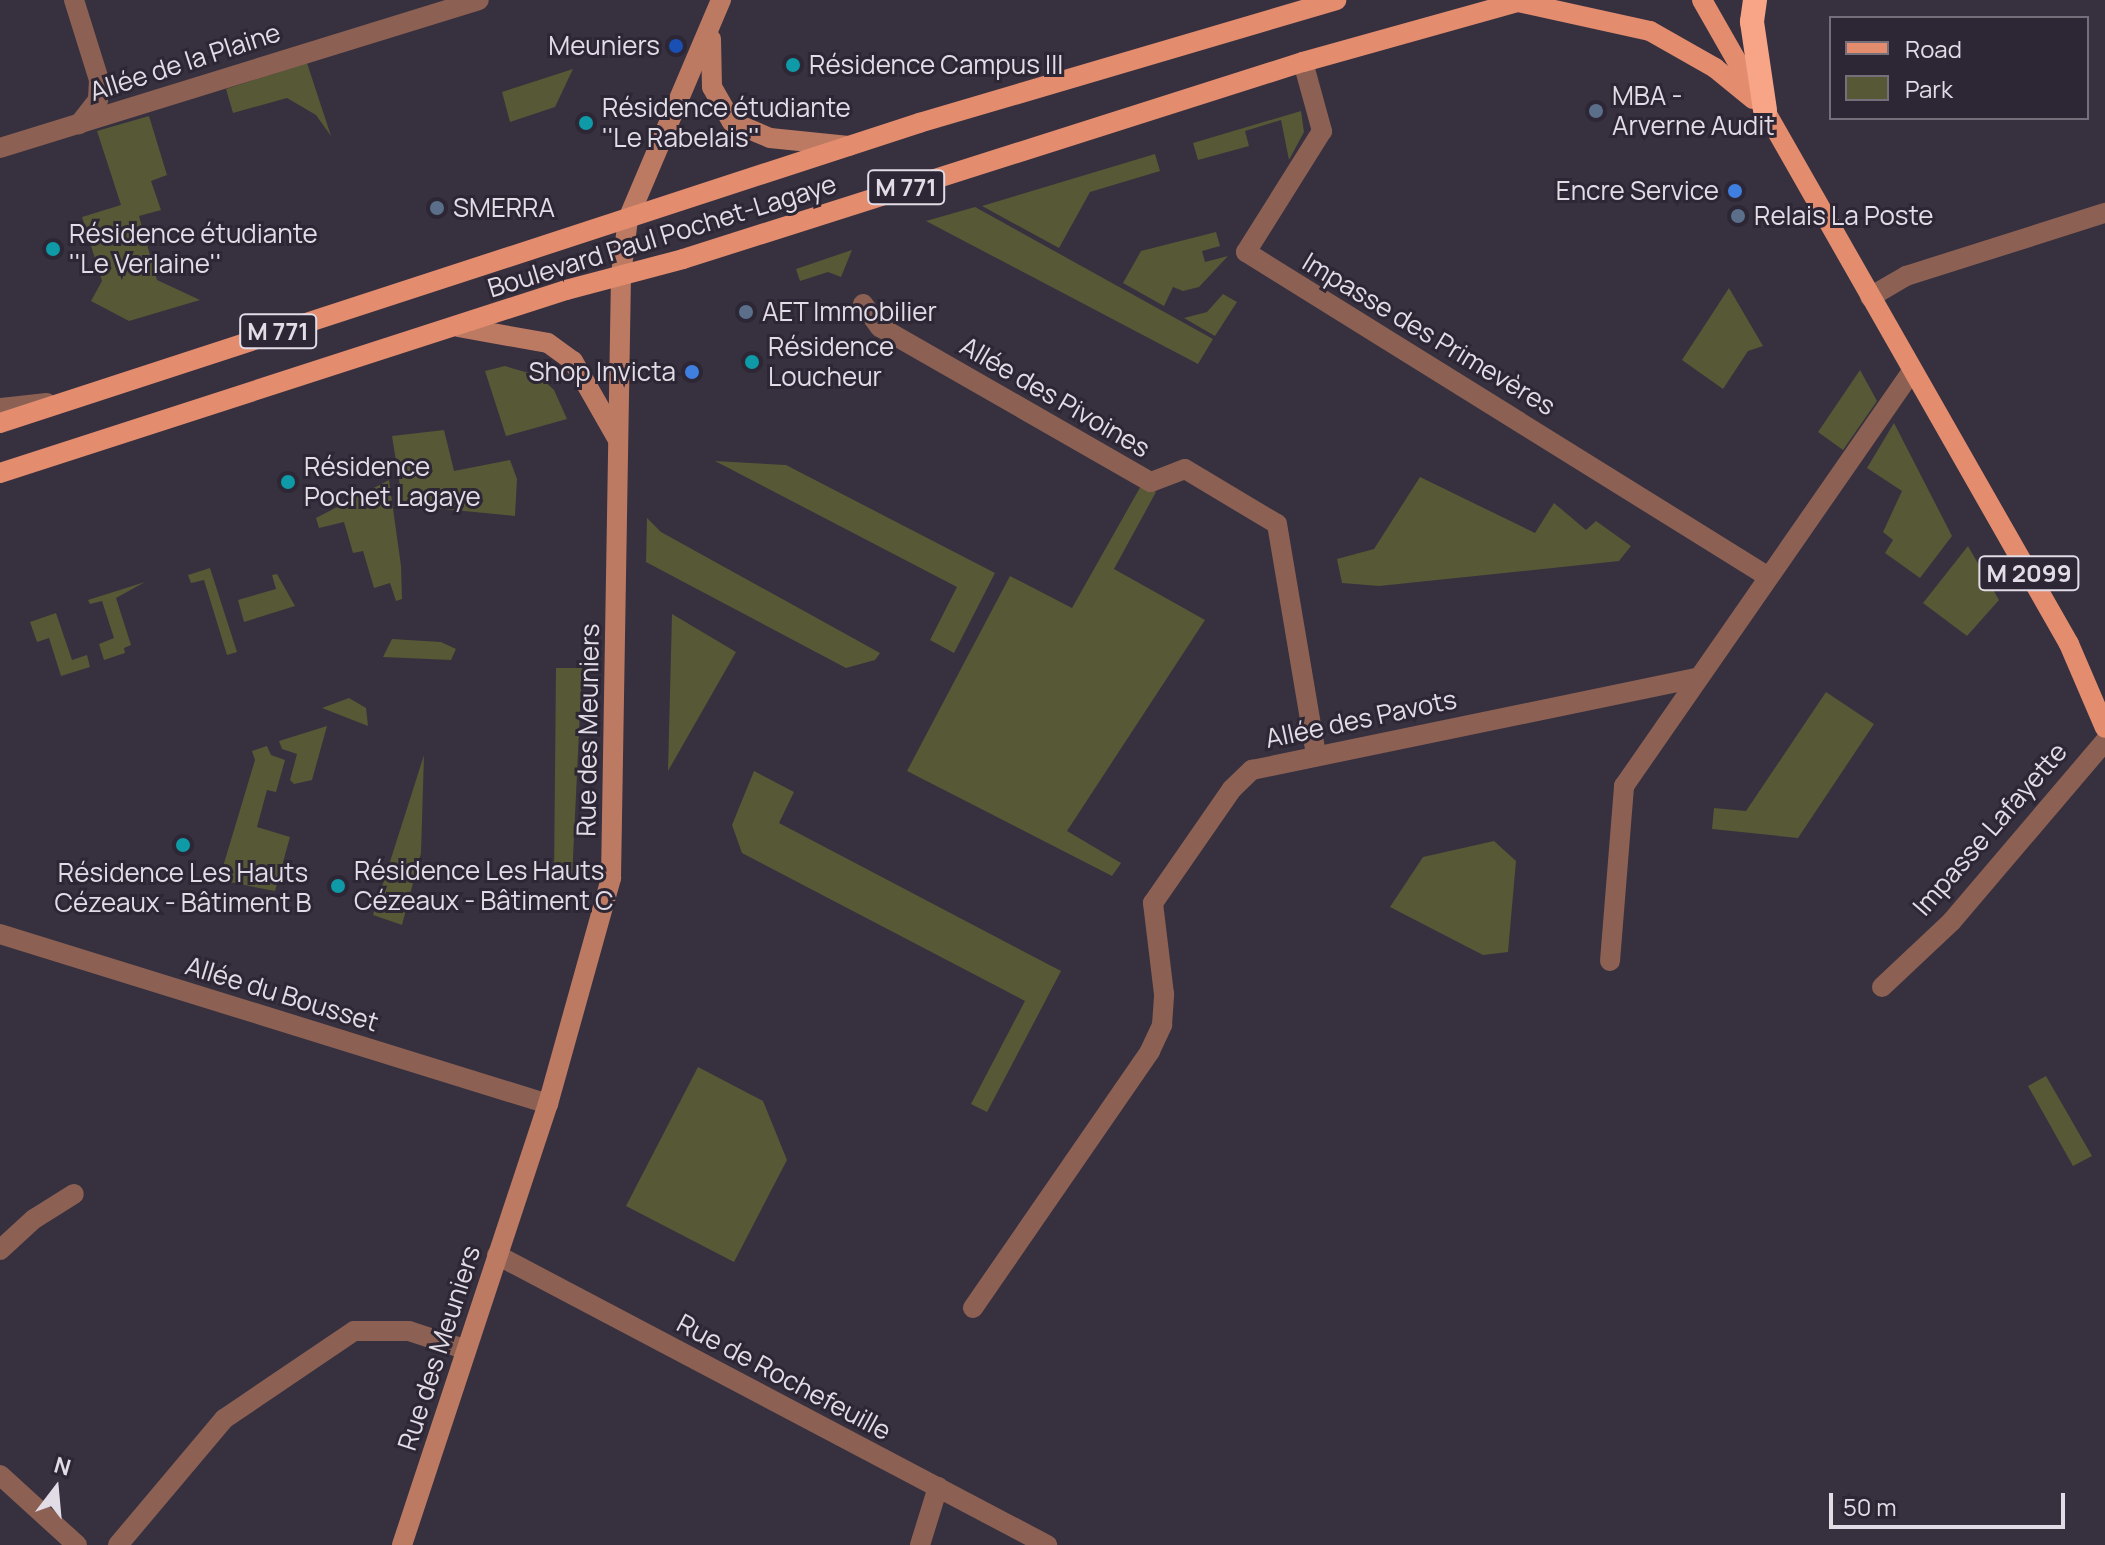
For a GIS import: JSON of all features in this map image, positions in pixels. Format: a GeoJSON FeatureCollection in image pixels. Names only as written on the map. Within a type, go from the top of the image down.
{"type":"FeatureCollection","features":[{"type":"Feature","properties":{"kind":"highway"},"geometry":{"type":"LineString","coordinates":[[1755,0],[1752,22],[1765,110]]}},
{"type":"Feature","properties":{"kind":"main road","name":"Boulevard Paul Pochet-Lagaye"},"geometry":{"type":"LineString","coordinates":[[0,423],[1109,63],[1336,0]]}},
{"type":"Feature","properties":{"kind":"main road","name":"M 2099"},"geometry":{"type":"LineString","coordinates":[[1702,0],[2069,644],[2105,728]]}},
{"type":"Feature","properties":{"kind":"main road","name":"Boulevard Paul Pochet-Lagaye"},"geometry":{"type":"LineString","coordinates":[[0,473],[1303,62],[1522,1]]}},
{"type":"Feature","properties":{"kind":"main road"},"geometry":{"type":"LineString","coordinates":[[1522,1],[1650,31],[1715,68],[1765,110]]}},
{"type":"Feature","properties":{"kind":"main road"},"geometry":{"type":"LineString","coordinates":[[717,9],[708,71],[719,104],[732,122],[770,138],[849,146]]}},
{"type":"Feature","properties":{"kind":"main road","name":"Rue des Meuniers"},"geometry":{"type":"LineString","coordinates":[[402,1545],[464,1349],[548,1104],[611,878],[621,275],[628,219],[717,9]]}},
{"type":"Feature","properties":{"kind":"main road"},"geometry":{"type":"LineString","coordinates":[[458,327],[548,343],[573,361],[617,438]]}},
{"type":"Feature","properties":{"kind":"main road","name":"M 2099"},"geometry":{"type":"LineString","coordinates":[[2069,644],[2105,689]]}},
{"type":"Feature","properties":{"kind":"street"},"geometry":{"type":"LineString","coordinates":[[74,0],[99,80],[98,100],[79,124]]}},
{"type":"Feature","properties":{"kind":"street","name":"Allée de la Plaine"},"geometry":{"type":"LineString","coordinates":[[0,148],[479,0]]}},
{"type":"Feature","properties":{"kind":"street","name":"Impasse des Primevères"},"geometry":{"type":"LineString","coordinates":[[1303,62],[1322,131],[1246,252],[1767,576]]}},
{"type":"Feature","properties":{"kind":"street"},"geometry":{"type":"LineString","coordinates":[[1870,297],[1906,276],[2105,213]]}},
{"type":"Feature","properties":{"kind":"street","name":"Allée des Pivoines"},"geometry":{"type":"LineString","coordinates":[[863,304],[880,327],[1151,482],[1185,469],[1277,524],[1316,754]]}},
{"type":"Feature","properties":{"kind":"street"},"geometry":{"type":"LineString","coordinates":[[1610,961],[1624,786],[1696,678],[1912,371]]}},
{"type":"Feature","properties":{"kind":"street"},"geometry":{"type":"LineString","coordinates":[[0,408],[67,401]]}},
{"type":"Feature","properties":{"kind":"street","name":"Allée des Pavots"},"geometry":{"type":"LineString","coordinates":[[973,1308],[1150,1051],[1162,1025],[1164,994],[1151,915],[1159,893],[1252,770],[1316,754],[1696,678]]}},
{"type":"Feature","properties":{"kind":"street","name":"Impasse Lafayette"},"geometry":{"type":"LineString","coordinates":[[1882,987],[1952,921],[2105,741]]}},
{"type":"Feature","properties":{"kind":"street","name":"Allée du Bousset"},"geometry":{"type":"LineString","coordinates":[[0,934],[548,1104]]}},
{"type":"Feature","properties":{"kind":"street"},"geometry":{"type":"LineString","coordinates":[[0,1250],[34,1219],[74,1194]]}},
{"type":"Feature","properties":{"kind":"street","name":"Rue de Rochefeuille"},"geometry":{"type":"LineString","coordinates":[[497,1255],[1047,1545]]}},
{"type":"Feature","properties":{"kind":"street"},"geometry":{"type":"LineString","coordinates":[[118,1545],[224,1419],[354,1331],[409,1331],[464,1349]]}},
{"type":"Feature","properties":{"kind":"street"},"geometry":{"type":"LineString","coordinates":[[0,1475],[77,1545]]}},
{"type":"Feature","properties":{"kind":"street"},"geometry":{"type":"LineString","coordinates":[[920,1545],[938,1487]]}},
{"type":"Feature","properties":{"kind":"green space"},"geometry":{"type":"Polygon","coordinates":[[[307,63],[331,136],[316,115],[287,98],[233,113],[226,89],[307,63]]]}},
{"type":"Feature","properties":{"kind":"green space"},"geometry":{"type":"Polygon","coordinates":[[[573,69],[555,107],[510,122],[502,92],[573,69]]]}},
{"type":"Feature","properties":{"kind":"green space"},"geometry":{"type":"Polygon","coordinates":[[[1301,111],[1304,132],[1289,160],[1281,120],[1245,131],[1249,146],[1198,160],[1193,143],[1301,111]]]}},
{"type":"Feature","properties":{"kind":"green space"},"geometry":{"type":"Polygon","coordinates":[[[149,116],[167,175],[151,181],[161,210],[139,216],[157,280],[200,300],[129,321],[91,301],[102,281],[82,217],[121,205],[97,131],[149,116]]]}},
{"type":"Feature","properties":{"kind":"green space"},"geometry":{"type":"Polygon","coordinates":[[[1155,154],[1160,171],[1090,192],[1059,248],[982,206],[1155,154]]]}},
{"type":"Feature","properties":{"kind":"green space"},"geometry":{"type":"Polygon","coordinates":[[[975,207],[1213,339],[1198,364],[926,221],[975,207]]]}},
{"type":"Feature","properties":{"kind":"green space"},"geometry":{"type":"Polygon","coordinates":[[[1216,232],[1220,246],[1202,251],[1205,262],[1228,256],[1199,287],[1183,291],[1173,287],[1164,306],[1123,283],[1141,251],[1216,232]]]}},
{"type":"Feature","properties":{"kind":"green space"},"geometry":{"type":"Polygon","coordinates":[[[852,250],[841,277],[828,272],[800,281],[796,269],[852,250]]]}},
{"type":"Feature","properties":{"kind":"green space"},"geometry":{"type":"Polygon","coordinates":[[[1729,288],[1763,346],[1748,351],[1723,389],[1682,360],[1729,288]]]}},
{"type":"Feature","properties":{"kind":"green space"},"geometry":{"type":"Polygon","coordinates":[[[1223,294],[1237,302],[1215,336],[1184,318],[1207,312],[1223,294]]]}},
{"type":"Feature","properties":{"kind":"green space"},"geometry":{"type":"Polygon","coordinates":[[[505,366],[539,376],[554,390],[567,419],[506,436],[485,371],[505,366]]]}},
{"type":"Feature","properties":{"kind":"green space"},"geometry":{"type":"Polygon","coordinates":[[[1860,370],[1877,401],[1843,450],[1818,432],[1860,370]]]}},
{"type":"Feature","properties":{"kind":"green space"},"geometry":{"type":"Polygon","coordinates":[[[1894,423],[1952,536],[1920,578],[1885,553],[1893,540],[1883,532],[1902,491],[1867,468],[1894,423]]]}},
{"type":"Feature","properties":{"kind":"green space"},"geometry":{"type":"Polygon","coordinates":[[[444,430],[454,471],[510,460],[517,479],[515,516],[403,505],[392,436],[444,430]]]}},
{"type":"Feature","properties":{"kind":"green space"},"geometry":{"type":"Polygon","coordinates":[[[715,461],[786,465],[995,573],[954,653],[930,640],[957,587],[715,461]]]}},
{"type":"Feature","properties":{"kind":"green space"},"geometry":{"type":"Polygon","coordinates":[[[1420,477],[1535,533],[1554,503],[1586,530],[1596,521],[1631,546],[1619,561],[1379,586],[1342,583],[1337,559],[1374,549],[1420,477]]]}},
{"type":"Feature","properties":{"kind":"green space"},"geometry":{"type":"Polygon","coordinates":[[[389,480],[401,566],[402,599],[396,601],[390,583],[374,588],[363,551],[353,553],[344,522],[319,528],[316,518],[389,480]]]}},
{"type":"Feature","properties":{"kind":"green space"},"geometry":{"type":"Polygon","coordinates":[[[1142,484],[1156,492],[1114,569],[1205,620],[1067,831],[1121,863],[1112,876],[907,771],[1010,576],[1072,608],[1142,484]]]}},
{"type":"Feature","properties":{"kind":"green space"},"geometry":{"type":"Polygon","coordinates":[[[647,518],[661,532],[880,653],[875,660],[846,668],[646,562],[647,518]]]}},
{"type":"Feature","properties":{"kind":"green space"},"geometry":{"type":"Polygon","coordinates":[[[1968,546],[1999,600],[1967,636],[1923,603],[1968,546]]]}},
{"type":"Feature","properties":{"kind":"green space"},"geometry":{"type":"Polygon","coordinates":[[[210,568],[237,652],[227,655],[204,580],[191,583],[188,575],[210,568]]]}},
{"type":"Feature","properties":{"kind":"green space"},"geometry":{"type":"Polygon","coordinates":[[[277,574],[295,606],[244,622],[238,600],[276,589],[272,575],[277,574]]]}},
{"type":"Feature","properties":{"kind":"green space"},"geometry":{"type":"Polygon","coordinates":[[[145,582],[116,598],[131,645],[124,648],[125,653],[104,660],[99,644],[114,638],[102,601],[90,604],[88,600],[145,582]]]}},
{"type":"Feature","properties":{"kind":"green space"},"geometry":{"type":"Polygon","coordinates":[[[56,613],[72,660],[87,655],[90,667],[61,676],[49,638],[37,642],[30,622],[56,613]]]}},
{"type":"Feature","properties":{"kind":"green space"},"geometry":{"type":"Polygon","coordinates":[[[672,614],[736,652],[668,771],[672,614]]]}},
{"type":"Feature","properties":{"kind":"green space"},"geometry":{"type":"Polygon","coordinates":[[[392,639],[441,642],[456,649],[451,660],[383,657],[392,639]]]}},
{"type":"Feature","properties":{"kind":"green space"},"geometry":{"type":"Polygon","coordinates":[[[556,668],[582,668],[572,879],[554,877],[556,668]]]}},
{"type":"Feature","properties":{"kind":"green space"},"geometry":{"type":"Polygon","coordinates":[[[1826,692],[1874,724],[1798,838],[1712,829],[1714,808],[1746,811],[1826,692]]]}},
{"type":"Feature","properties":{"kind":"green space"},"geometry":{"type":"Polygon","coordinates":[[[349,698],[366,708],[368,726],[322,708],[349,698]]]}},
{"type":"Feature","properties":{"kind":"green space"},"geometry":{"type":"Polygon","coordinates":[[[327,726],[312,780],[294,784],[290,780],[297,754],[282,749],[279,741],[327,726]]]}},
{"type":"Feature","properties":{"kind":"green space"},"geometry":{"type":"Polygon","coordinates":[[[267,746],[271,755],[285,760],[276,792],[267,790],[257,827],[290,837],[275,891],[219,880],[255,760],[252,751],[267,746]]]}},
{"type":"Feature","properties":{"kind":"green space"},"geometry":{"type":"Polygon","coordinates":[[[424,755],[421,853],[402,925],[373,915],[424,755]]]}},
{"type":"Feature","properties":{"kind":"green space"},"geometry":{"type":"Polygon","coordinates":[[[754,771],[794,792],[779,823],[1061,971],[987,1112],[971,1104],[1025,1001],[742,853],[732,825],[754,771]]]}},
{"type":"Feature","properties":{"kind":"green space"},"geometry":{"type":"Polygon","coordinates":[[[1494,841],[1516,861],[1508,952],[1483,955],[1390,907],[1423,857],[1494,841]]]}},
{"type":"Feature","properties":{"kind":"green space"},"geometry":{"type":"Polygon","coordinates":[[[698,1067],[763,1101],[787,1160],[734,1262],[626,1206],[698,1067]]]}},
{"type":"Feature","properties":{"kind":"green space"},"geometry":{"type":"Polygon","coordinates":[[[2046,1076],[2092,1156],[2073,1166],[2028,1086],[2046,1076]]]}},
{"type":"Feature","properties":{"kind":"place","name":"Meuniers"},"geometry":{"type":"Point","coordinates":[676,46]}},
{"type":"Feature","properties":{"kind":"place","name":"Résidence Campus III"},"geometry":{"type":"Point","coordinates":[793,65]}},
{"type":"Feature","properties":{"kind":"place","name":"MBA - Arverne Audit"},"geometry":{"type":"Point","coordinates":[1596,111]}},
{"type":"Feature","properties":{"kind":"place","name":"Résidence étudiante ''Le Rabelais''"},"geometry":{"type":"Point","coordinates":[586,123]}},
{"type":"Feature","properties":{"kind":"place","name":"Encre Service"},"geometry":{"type":"Point","coordinates":[1735,191]}},
{"type":"Feature","properties":{"kind":"place","name":"SMERRA"},"geometry":{"type":"Point","coordinates":[437,208]}},
{"type":"Feature","properties":{"kind":"place","name":"Relais La Poste"},"geometry":{"type":"Point","coordinates":[1738,216]}},
{"type":"Feature","properties":{"kind":"place","name":"Résidence étudiante ''Le Verlaine''"},"geometry":{"type":"Point","coordinates":[53,249]}},
{"type":"Feature","properties":{"kind":"place","name":"AET Immobilier"},"geometry":{"type":"Point","coordinates":[746,312]}},
{"type":"Feature","properties":{"kind":"place","name":"Résidence Loucheur"},"geometry":{"type":"Point","coordinates":[752,362]}},
{"type":"Feature","properties":{"kind":"place","name":"Shop Invicta"},"geometry":{"type":"Point","coordinates":[692,372]}},
{"type":"Feature","properties":{"kind":"place","name":"Résidence Pochet Lagaye"},"geometry":{"type":"Point","coordinates":[288,482]}},
{"type":"Feature","properties":{"kind":"place","name":"Résidence Les Hauts Cézeaux - Bâtiment B"},"geometry":{"type":"Point","coordinates":[183,845]}},
{"type":"Feature","properties":{"kind":"place","name":"Résidence Les Hauts Cézeaux - Bâtiment C"},"geometry":{"type":"Point","coordinates":[338,886]}}]}
